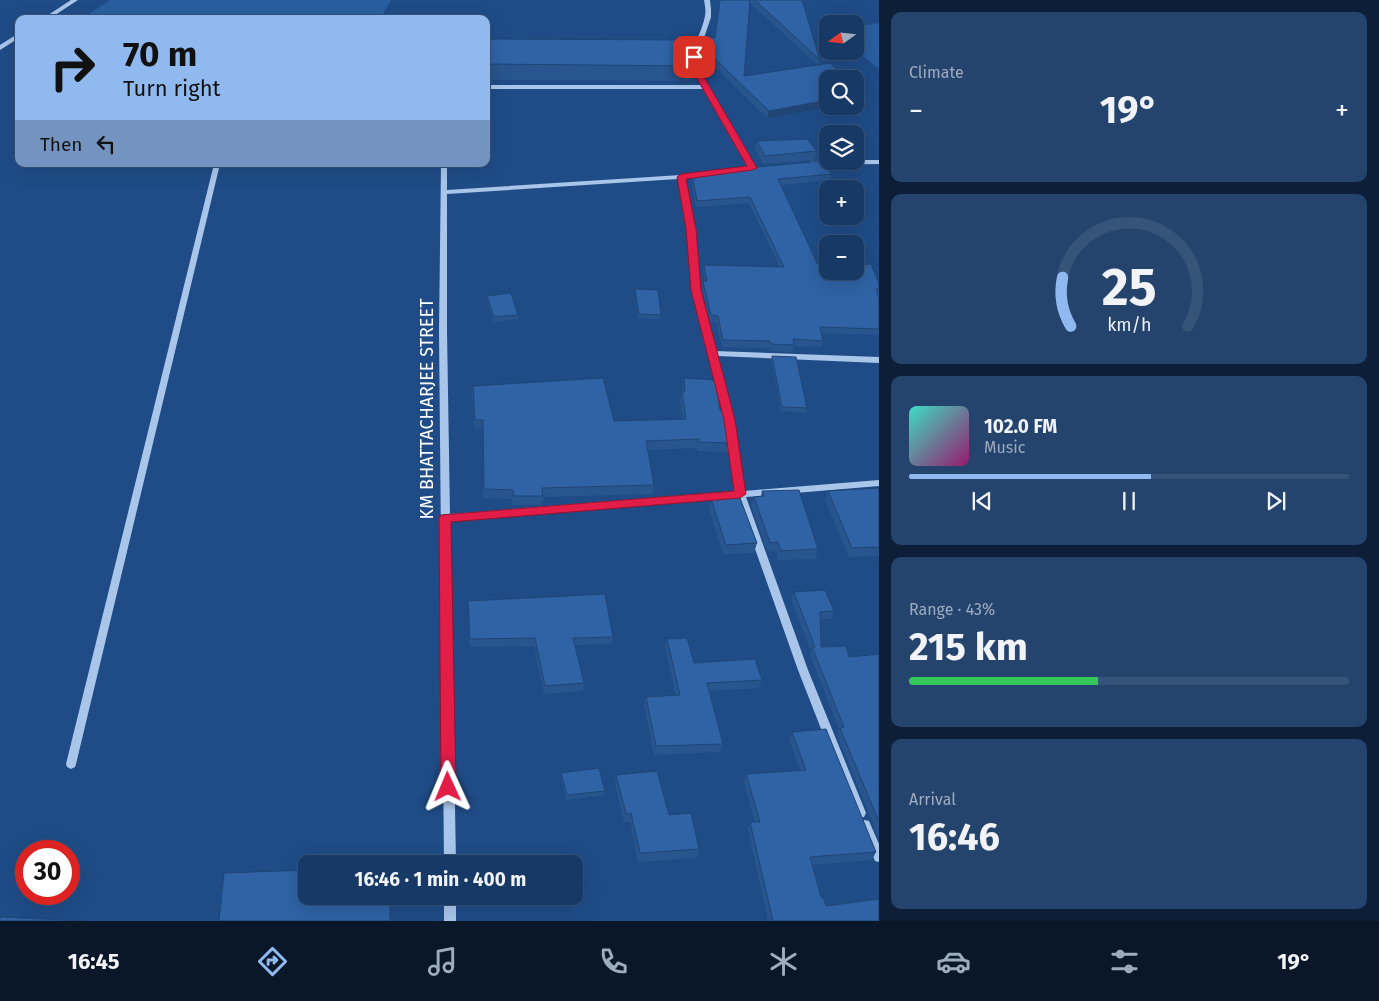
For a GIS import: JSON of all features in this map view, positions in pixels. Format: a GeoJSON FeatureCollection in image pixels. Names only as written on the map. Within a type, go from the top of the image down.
{"type":"FeatureCollection","features":[{"type":"Feature","properties":{"kind":"street"},"geometry":{"type":"LineString","coordinates":[[51,15],[75,0]]}},
{"type":"Feature","properties":{"kind":"street"},"geometry":{"type":"LineString","coordinates":[[707,0],[709,14],[694,57],[696,70],[752,168]]}},
{"type":"Feature","properties":{"kind":"street"},"geometry":{"type":"LineString","coordinates":[[0,48],[15,38]]}},
{"type":"Feature","properties":{"kind":"street"},"geometry":{"type":"LineString","coordinates":[[490,87],[706,86]]}},
{"type":"Feature","properties":{"kind":"street"},"geometry":{"type":"LineString","coordinates":[[806,163],[879,162]]}},
{"type":"Feature","properties":{"kind":"street"},"geometry":{"type":"LineString","coordinates":[[71,764],[216,167]]}},
{"type":"Feature","properties":{"kind":"street","name":"KM BHATTACHARJEE STREET"},"geometry":{"type":"LineString","coordinates":[[444,167],[443,341],[450,855]]}},
{"type":"Feature","properties":{"kind":"street"},"geometry":{"type":"LineString","coordinates":[[445,192],[681,177],[761,167]]}},
{"type":"Feature","properties":{"kind":"street"},"geometry":{"type":"LineString","coordinates":[[681,177],[691,229],[696,290],[729,420],[740,494],[803,670],[879,857]]}},
{"type":"Feature","properties":{"kind":"street"},"geometry":{"type":"LineString","coordinates":[[713,353],[879,360]]}},
{"type":"Feature","properties":{"kind":"street"},"geometry":{"type":"LineString","coordinates":[[445,518],[879,483]]}},
{"type":"Feature","properties":{"kind":"street"},"geometry":{"type":"LineString","coordinates":[[450,905],[450,921]]}},
{"type":"Feature","properties":{"kind":"shaded area"},"geometry":{"type":"Polygon","coordinates":[[[110,0],[391,0],[382,15],[88,15],[110,0]]]}},
{"type":"Feature","properties":{"kind":"shaded area"},"geometry":{"type":"Polygon","coordinates":[[[879,23],[879,69],[864,56],[864,26],[879,23]]]}},
{"type":"Feature","properties":{"kind":"building"},"geometry":{"type":"Polygon","coordinates":[[[720,0],[750,0],[744,76],[830,63],[838,70],[819,70],[819,102],[769,111],[703,47],[705,37],[715,38],[720,0]]]}},
{"type":"Feature","properties":{"kind":"building"},"geometry":{"type":"Polygon","coordinates":[[[755,0],[802,0],[819,59],[755,0]]]}},
{"type":"Feature","properties":{"kind":"building"},"geometry":{"type":"Polygon","coordinates":[[[490,39],[688,40],[696,66],[490,64],[490,39]]]}},
{"type":"Feature","properties":{"kind":"building"},"geometry":{"type":"Polygon","coordinates":[[[807,139],[817,151],[765,156],[757,141],[807,139]]]}},
{"type":"Feature","properties":{"kind":"building"},"geometry":{"type":"Polygon","coordinates":[[[819,161],[819,170],[829,170],[832,174],[778,179],[819,265],[819,280],[864,280],[864,264],[871,264],[879,284],[879,289],[876,289],[879,299],[879,329],[820,327],[823,341],[793,339],[794,345],[771,344],[770,341],[723,340],[718,316],[711,315],[703,281],[707,281],[704,265],[784,267],[750,197],[697,201],[692,174],[737,172],[735,169],[819,161]]]}},
{"type":"Feature","properties":{"kind":"building"},"geometry":{"type":"Polygon","coordinates":[[[635,289],[658,290],[661,315],[639,314],[635,289]]]}},
{"type":"Feature","properties":{"kind":"building"},"geometry":{"type":"Polygon","coordinates":[[[511,293],[518,315],[494,317],[487,296],[511,293]]]}},
{"type":"Feature","properties":{"kind":"building"},"geometry":{"type":"Polygon","coordinates":[[[772,356],[796,357],[807,408],[782,407],[772,356]]]}},
{"type":"Feature","properties":{"kind":"building"},"geometry":{"type":"Polygon","coordinates":[[[603,378],[614,421],[686,419],[682,392],[685,392],[684,378],[715,380],[720,410],[725,411],[730,443],[699,442],[699,439],[646,441],[654,485],[542,488],[543,496],[513,496],[513,490],[484,489],[483,420],[475,420],[473,386],[603,378]]]}},
{"type":"Feature","properties":{"kind":"building"},"geometry":{"type":"Polygon","coordinates":[[[879,488],[879,547],[852,548],[828,491],[879,488]]]}},
{"type":"Feature","properties":{"kind":"building"},"geometry":{"type":"Polygon","coordinates":[[[799,490],[818,549],[781,551],[778,542],[770,543],[754,497],[764,496],[762,491],[799,490]]]}},
{"type":"Feature","properties":{"kind":"building"},"geometry":{"type":"Polygon","coordinates":[[[740,498],[757,543],[726,545],[711,499],[740,498]]]}},
{"type":"Feature","properties":{"kind":"building"},"geometry":{"type":"Polygon","coordinates":[[[825,590],[834,611],[820,612],[821,647],[846,646],[849,657],[879,654],[879,822],[840,728],[844,727],[812,647],[815,647],[794,592],[825,590]]]}},
{"type":"Feature","properties":{"kind":"building"},"geometry":{"type":"Polygon","coordinates":[[[605,594],[613,637],[573,638],[584,683],[545,686],[535,638],[470,639],[468,601],[605,594]]]}},
{"type":"Feature","properties":{"kind":"building"},"geometry":{"type":"Polygon","coordinates":[[[687,638],[694,663],[755,659],[762,680],[707,683],[723,744],[656,746],[646,697],[680,695],[667,639],[687,638]]]}},
{"type":"Feature","properties":{"kind":"building"},"geometry":{"type":"Polygon","coordinates":[[[826,729],[876,852],[810,857],[821,897],[823,897],[826,906],[879,899],[879,921],[773,921],[750,822],[760,822],[746,774],[806,770],[792,732],[826,729]]]}},
{"type":"Feature","properties":{"kind":"building"},"geometry":{"type":"Polygon","coordinates":[[[599,768],[605,791],[567,795],[561,773],[599,768]]]}},
{"type":"Feature","properties":{"kind":"building"},"geometry":{"type":"Polygon","coordinates":[[[657,771],[669,815],[691,813],[699,849],[640,853],[631,813],[626,814],[616,775],[657,771]]]}},
{"type":"Feature","properties":{"kind":"building"},"geometry":{"type":"Polygon","coordinates":[[[298,870],[298,905],[390,905],[390,921],[219,921],[224,873],[298,870]]]}},
{"type":"Feature","properties":{"kind":"building"},"geometry":{"type":"Polygon","coordinates":[[[0,917],[86,921],[0,921],[0,917]]]}},
{"type":"Feature","properties":{"kind":"route"},"geometry":{"type":"LineString","coordinates":[[448,787],[445,518],[740,494],[729,420],[696,290],[691,229],[681,177],[752,168],[696,70],[694,57]]}}]}
